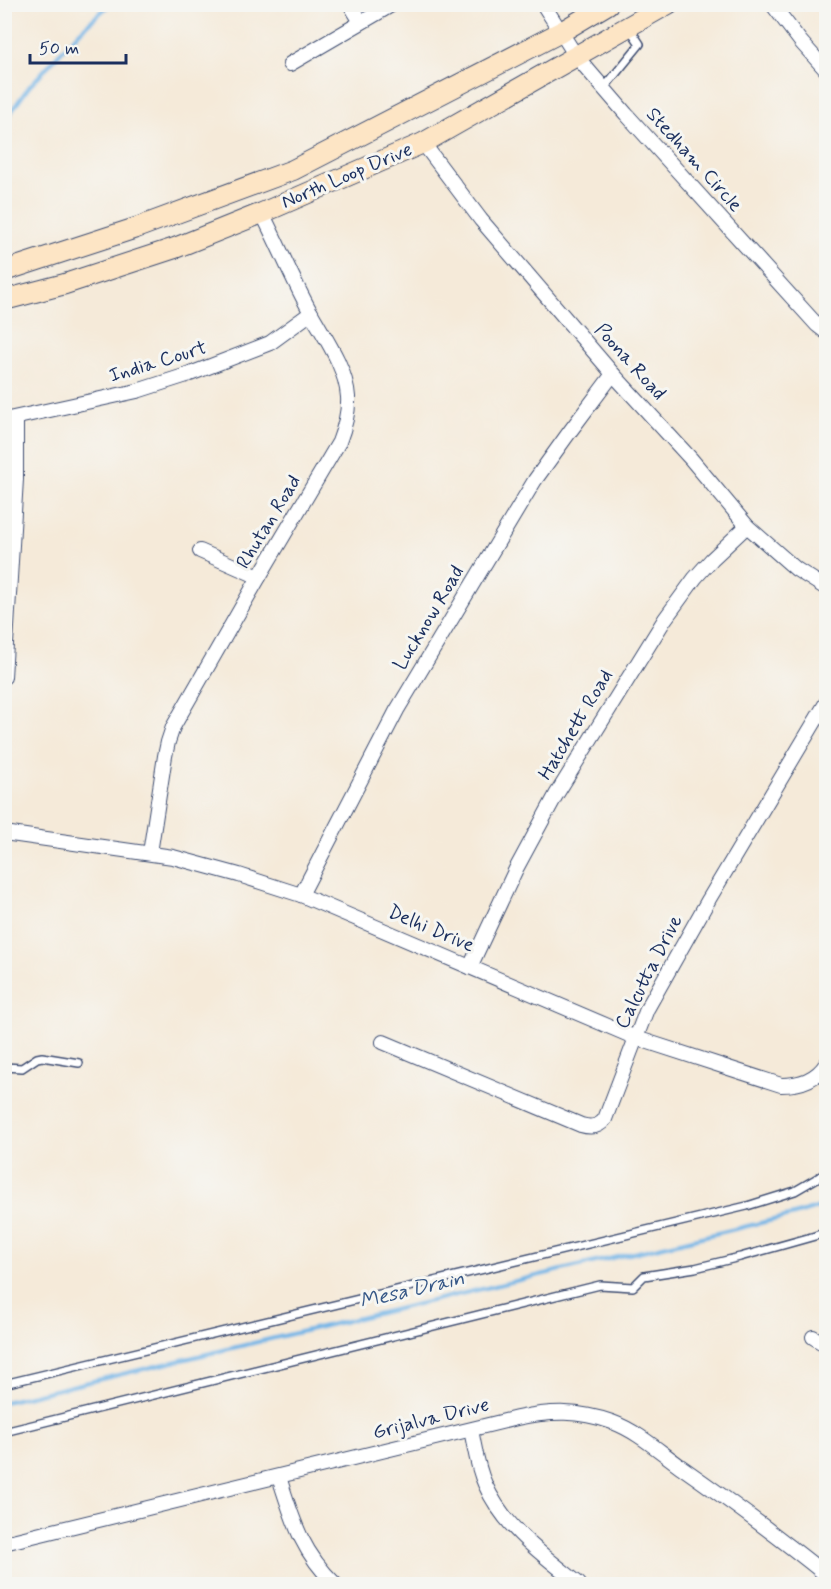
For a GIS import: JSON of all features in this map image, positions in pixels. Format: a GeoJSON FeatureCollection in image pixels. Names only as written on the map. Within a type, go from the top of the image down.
{"type":"FeatureCollection","features":[{"type":"Feature","properties":{"kind":"main road","name":"North Loop Drive"},"geometry":{"type":"LineString","coordinates":[[4,271],[136,228],[293,170],[561,32],[608,4]]}},
{"type":"Feature","properties":{"kind":"main road","name":"North Loop Drive"},"geometry":{"type":"LineString","coordinates":[[4,300],[65,284],[175,248],[423,143],[668,4]]}},
{"type":"Feature","properties":{"kind":"street"},"geometry":{"type":"LineString","coordinates":[[350,4],[361,22]]}},
{"type":"Feature","properties":{"kind":"street"},"geometry":{"type":"LineString","coordinates":[[290,64],[393,4]]}},
{"type":"Feature","properties":{"kind":"street","name":"Stedham Circle"},"geometry":{"type":"LineString","coordinates":[[543,4],[576,56],[794,300],[826,332]]}},
{"type":"Feature","properties":{"kind":"street"},"geometry":{"type":"LineString","coordinates":[[772,4],[826,70]]}},
{"type":"Feature","properties":{"kind":"street","name":"Poona Road"},"geometry":{"type":"LineString","coordinates":[[423,143],[481,220],[747,526],[796,569],[826,588]]}},
{"type":"Feature","properties":{"kind":"street","name":"Rhutan Road"},"geometry":{"type":"LineString","coordinates":[[150,853],[165,756],[173,727],[339,442],[347,413],[348,397],[345,381],[334,353],[311,313],[262,213]]}},
{"type":"Feature","properties":{"kind":"street","name":"India Court"},"geometry":{"type":"LineString","coordinates":[[10,419],[137,391],[199,371],[270,343],[311,313]]}},
{"type":"Feature","properties":{"kind":"street","name":"Lucknow Road"},"geometry":{"type":"LineString","coordinates":[[301,895],[397,710],[535,480],[613,374]]}},
{"type":"Feature","properties":{"kind":"street"},"geometry":{"type":"LineString","coordinates":[[4,677],[16,480],[10,419]]}},
{"type":"Feature","properties":{"kind":"street","name":"Hatchett Road"},"geometry":{"type":"LineString","coordinates":[[470,967],[516,869],[556,795],[659,628],[695,578],[747,526]]}},
{"type":"Feature","properties":{"kind":"street"},"geometry":{"type":"LineString","coordinates":[[200,551],[259,577]]}},
{"type":"Feature","properties":{"kind":"street","name":"Calcutta Drive"},"geometry":{"type":"LineString","coordinates":[[383,1042],[588,1127],[602,1123],[647,1009],[709,899],[826,703]]}},
{"type":"Feature","properties":{"kind":"street","name":"Delhi Drive"},"geometry":{"type":"LineString","coordinates":[[4,833],[173,857],[301,895],[636,1038],[781,1085],[794,1085],[807,1081],[818,1075],[826,1064]]}},
{"type":"Feature","properties":{"kind":"street"},"geometry":{"type":"LineString","coordinates":[[813,1337],[826,1345]]}},
{"type":"Feature","properties":{"kind":"street","name":"Grijalva Drive"},"geometry":{"type":"LineString","coordinates":[[4,1543],[537,1414],[568,1412],[591,1416],[618,1425],[639,1436],[826,1575]]}},
{"type":"Feature","properties":{"kind":"street"},"geometry":{"type":"LineString","coordinates":[[471,1430],[484,1483],[505,1518],[527,1542],[579,1584]]}},
{"type":"Feature","properties":{"kind":"street"},"geometry":{"type":"LineString","coordinates":[[279,1476],[302,1542],[312,1558],[335,1584]]}},
{"type":"Feature","properties":{"kind":"lane"},"geometry":{"type":"LineString","coordinates":[[604,88],[640,44],[628,27]]}},
{"type":"Feature","properties":{"kind":"lane"},"geometry":{"type":"LineString","coordinates":[[4,1067],[22,1068],[42,1057],[79,1063]]}},
{"type":"Feature","properties":{"kind":"lane"},"geometry":{"type":"LineString","coordinates":[[4,1384],[747,1206],[795,1191],[826,1173]]}},
{"type":"Feature","properties":{"kind":"lane"},"geometry":{"type":"LineString","coordinates":[[4,1432],[600,1285],[633,1287],[644,1276],[695,1268],[826,1232]]}},
{"type":"Feature","properties":{"kind":"waterway"},"geometry":{"type":"LineString","coordinates":[[4,122],[28,88],[79,32],[110,4]]}},
{"type":"Feature","properties":{"kind":"waterway","name":"Mesa Drain"},"geometry":{"type":"LineString","coordinates":[[4,1402],[794,1215],[826,1205]]}}]}
